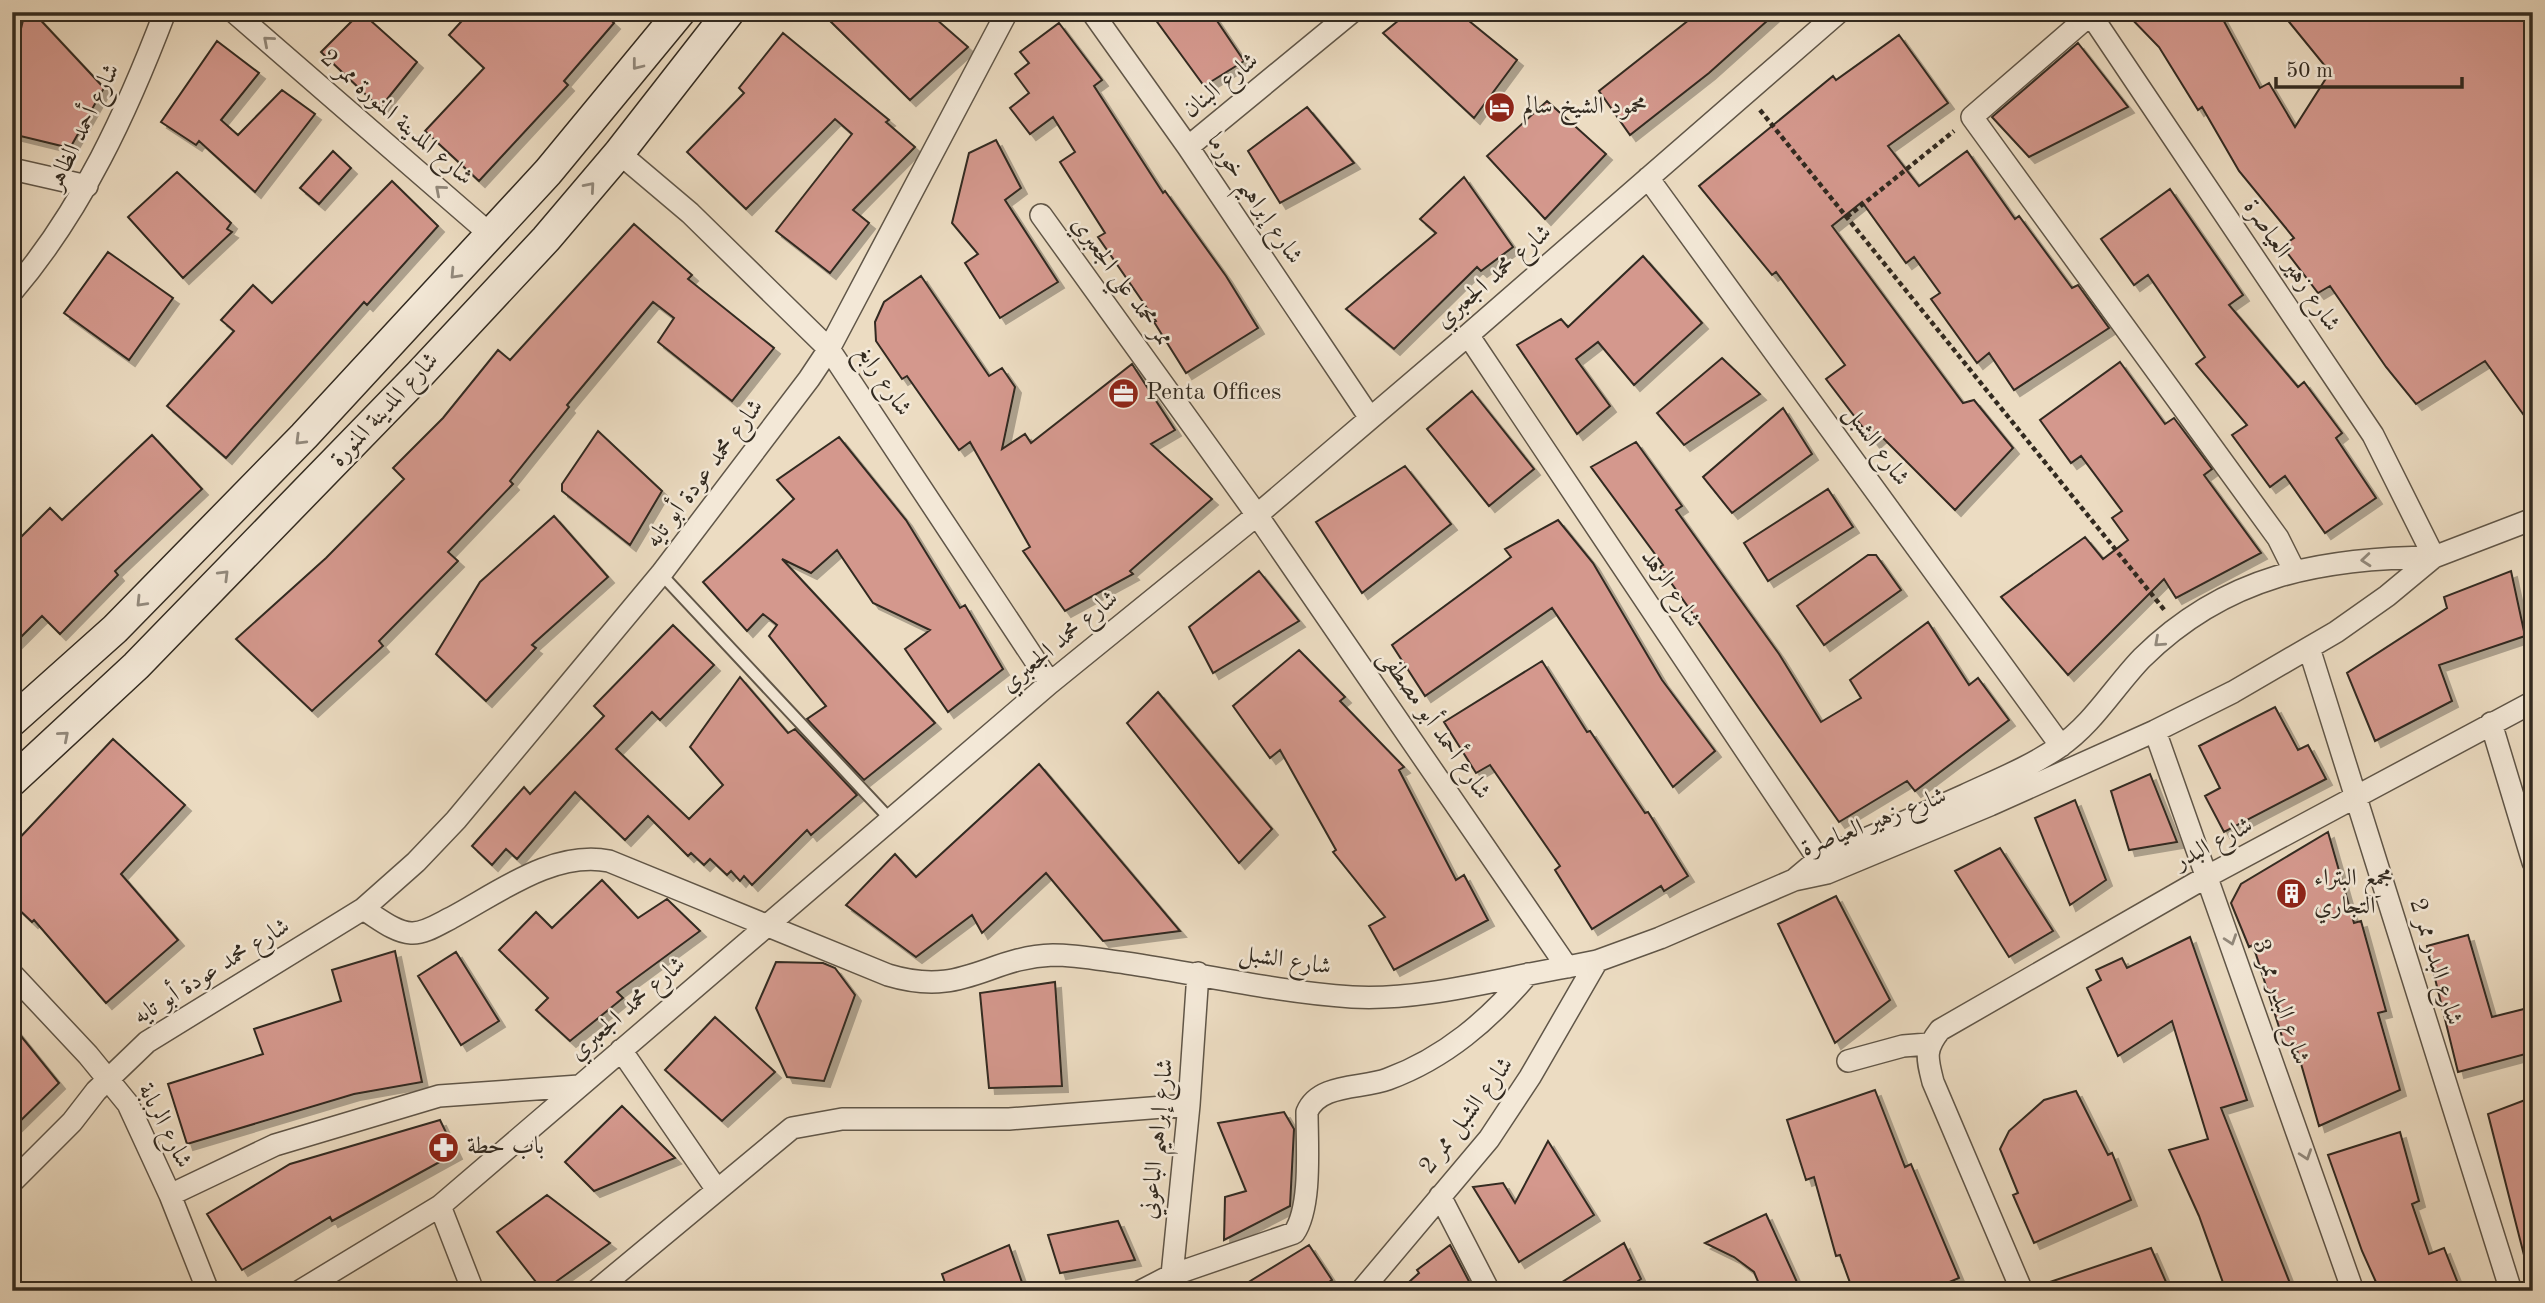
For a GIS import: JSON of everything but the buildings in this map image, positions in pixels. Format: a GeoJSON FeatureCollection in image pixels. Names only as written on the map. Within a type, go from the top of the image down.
{"type":"FeatureCollection","features":[{"type":"Feature","properties":{"kind":"main road","name":"شارع المدينة المنورة"},"geometry":{"type":"LineString","coordinates":[[12,721],[115,629],[304,436],[589,125],[680,12]]}},
{"type":"Feature","properties":{"kind":"main road","name":"شارع المدينة المنورة"},"geometry":{"type":"LineString","coordinates":[[12,781],[127,675],[325,474],[546,239],[619,153],[729,12]]}},
{"type":"Feature","properties":{"kind":"street","name":"شارع أحمد الظاهر"},"geometry":{"type":"LineString","coordinates":[[12,292],[32,269],[87,186],[121,116],[165,12]]}},
{"type":"Feature","properties":{"kind":"street","name":"شارع المدينة المنورة ممر 2"},"geometry":{"type":"LineString","coordinates":[[234,12],[491,235]]}},
{"type":"Feature","properties":{"kind":"street","name":"شارع محمد عودة أبو تايه"},"geometry":{"type":"LineString","coordinates":[[12,1182],[53,1142],[108,1078],[147,1042],[363,909],[456,820],[661,574],[829,349],[1007,12]]}},
{"type":"Feature","properties":{"kind":"street","name":"شارع إبراهيم خورما"},"geometry":{"type":"LineString","coordinates":[[1092,12],[1188,147],[1370,418]]}},
{"type":"Feature","properties":{"kind":"street","name":"شارع البنان"},"geometry":{"type":"LineString","coordinates":[[1188,147],[1352,12]]}},
{"type":"Feature","properties":{"kind":"street","name":"شارع محمد الجعبري"},"geometry":{"type":"LineString","coordinates":[[300,1291],[440,1206],[1050,683],[1257,515],[1468,335],[1839,12]]}},
{"type":"Feature","properties":{"kind":"street"},"geometry":{"type":"LineString","coordinates":[[2090,13],[1972,117],[2278,538],[2294,570]]}},
{"type":"Feature","properties":{"kind":"street","name":"شارع زهير العياصرة"},"geometry":{"type":"LineString","coordinates":[[2090,13],[2373,435],[2434,557]]}},
{"type":"Feature","properties":{"kind":"street","name":"شارع رابغ"},"geometry":{"type":"LineString","coordinates":[[619,153],[690,213],[829,349],[1050,683]]}},
{"type":"Feature","properties":{"kind":"street"},"geometry":{"type":"LineString","coordinates":[[12,169],[87,186]]}},
{"type":"Feature","properties":{"kind":"street","name":"شارع الشبل"},"geometry":{"type":"LineString","coordinates":[[1648,178],[2061,746]]}},
{"type":"Feature","properties":{"kind":"street","name":"ممر محمد علي الجعبري"},"geometry":{"type":"LineString","coordinates":[[1041,215],[1257,515]]}},
{"type":"Feature","properties":{"kind":"street","name":"شارع الزهد"},"geometry":{"type":"LineString","coordinates":[[1468,335],[1823,866]]}},
{"type":"Feature","properties":{"kind":"street","name":"شارع أحمد أبو مصطفى"},"geometry":{"type":"LineString","coordinates":[[1257,515],[1567,967]]}},
{"type":"Feature","properties":{"kind":"street","name":"شارع زهير العياصرة"},"geometry":{"type":"LineString","coordinates":[[1794,880],[1987,796],[2155,731],[2233,692],[2362,615],[2434,557],[2533,519]]}},
{"type":"Feature","properties":{"kind":"street","name":"شارع زهير العياصرة"},"geometry":{"type":"LineString","coordinates":[[1987,796],[2010,776],[2061,746],[2096,714],[2131,670],[2178,626],[2233,592],[2294,570],[2363,559],[2434,557]]}},
{"type":"Feature","properties":{"kind":"street","name":"شارع البدر ممر 2"},"geometry":{"type":"LineString","coordinates":[[2309,648],[2511,1291]]}},
{"type":"Feature","properties":{"kind":"street","name":"شارع البدر"},"geometry":{"type":"LineString","coordinates":[[1928,1044],[1940,1030],[1957,1018],[2208,876],[2533,702]]}},
{"type":"Feature","properties":{"kind":"street"},"geometry":{"type":"LineString","coordinates":[[2491,723],[2533,862]]}},
{"type":"Feature","properties":{"kind":"street","name":"شارع البدر ممر 3"},"geometry":{"type":"LineString","coordinates":[[2155,731],[2353,1291]]}},
{"type":"Feature","properties":{"kind":"street"},"geometry":{"type":"LineString","coordinates":[[363,909],[402,931],[413,934],[437,926],[541,871],[565,861],[592,858],[609,861],[767,924]]}},
{"type":"Feature","properties":{"kind":"street","name":"شارع الشبل"},"geometry":{"type":"LineString","coordinates":[[767,924],[888,975],[926,983],[959,981],[1028,958],[1053,955],[1198,973],[1289,990],[1379,998],[1598,961],[1794,880]]}},
{"type":"Feature","properties":{"kind":"street","name":"شارع الشبل ممر 2"},"geometry":{"type":"LineString","coordinates":[[1362,1291],[1512,1105],[1598,961]]}},
{"type":"Feature","properties":{"kind":"street","name":"شارع إبراهيم الباعوني"},"geometry":{"type":"LineString","coordinates":[[1172,1275],[1189,1105],[1198,973]]}},
{"type":"Feature","properties":{"kind":"street","name":"شارع الربابة"},"geometry":{"type":"LineString","coordinates":[[12,974],[108,1078],[128,1104],[170,1195],[208,1291]]}},
{"type":"Feature","properties":{"kind":"street"},"geometry":{"type":"LineString","coordinates":[[1141,1291],[1172,1275],[1294,1234],[1302,1222],[1307,1112],[1310,1104],[1324,1094],[1384,1081],[1425,1063],[1481,1024],[1528,974]]}},
{"type":"Feature","properties":{"kind":"street"},"geometry":{"type":"LineString","coordinates":[[1848,1061],[1903,1046],[1928,1044],[1928,1062],[1933,1082],[2022,1291]]}},
{"type":"Feature","properties":{"kind":"street"},"geometry":{"type":"LineString","coordinates":[[621,1050],[717,1190]]}},
{"type":"Feature","properties":{"kind":"street"},"geometry":{"type":"LineString","coordinates":[[170,1195],[275,1145],[439,1096],[579,1086]]}},
{"type":"Feature","properties":{"kind":"street"},"geometry":{"type":"LineString","coordinates":[[596,1291],[792,1128],[842,1119],[1009,1119],[1189,1105]]}},
{"type":"Feature","properties":{"kind":"street"},"geometry":{"type":"LineString","coordinates":[[1440,1196],[1489,1291]]}},
{"type":"Feature","properties":{"kind":"street"},"geometry":{"type":"LineString","coordinates":[[440,1206],[473,1291]]}},
{"type":"Feature","properties":{"kind":"lane"},"geometry":{"type":"LineString","coordinates":[[661,574],[890,819]]}},
{"type":"Feature","properties":{"kind":"path"},"geometry":{"type":"LineString","coordinates":[[1746,93],[2178,626]]}},
{"type":"Feature","properties":{"kind":"path"},"geometry":{"type":"LineString","coordinates":[[1847,217],[1972,117]]}},
{"type":"Feature","properties":{"kind":"place","name":"محمود الشيخ سالم"},"geometry":{"type":"Point","coordinates":[1500,107]}},
{"type":"Feature","properties":{"kind":"place","name":"Penta Offices"},"geometry":{"type":"Point","coordinates":[1123,393]}},
{"type":"Feature","properties":{"kind":"place","name":"مجمع البتراء التجاري"},"geometry":{"type":"Point","coordinates":[2291,893]}},
{"type":"Feature","properties":{"kind":"place","name":"باب حطة"},"geometry":{"type":"Point","coordinates":[444,1147]}}]}
